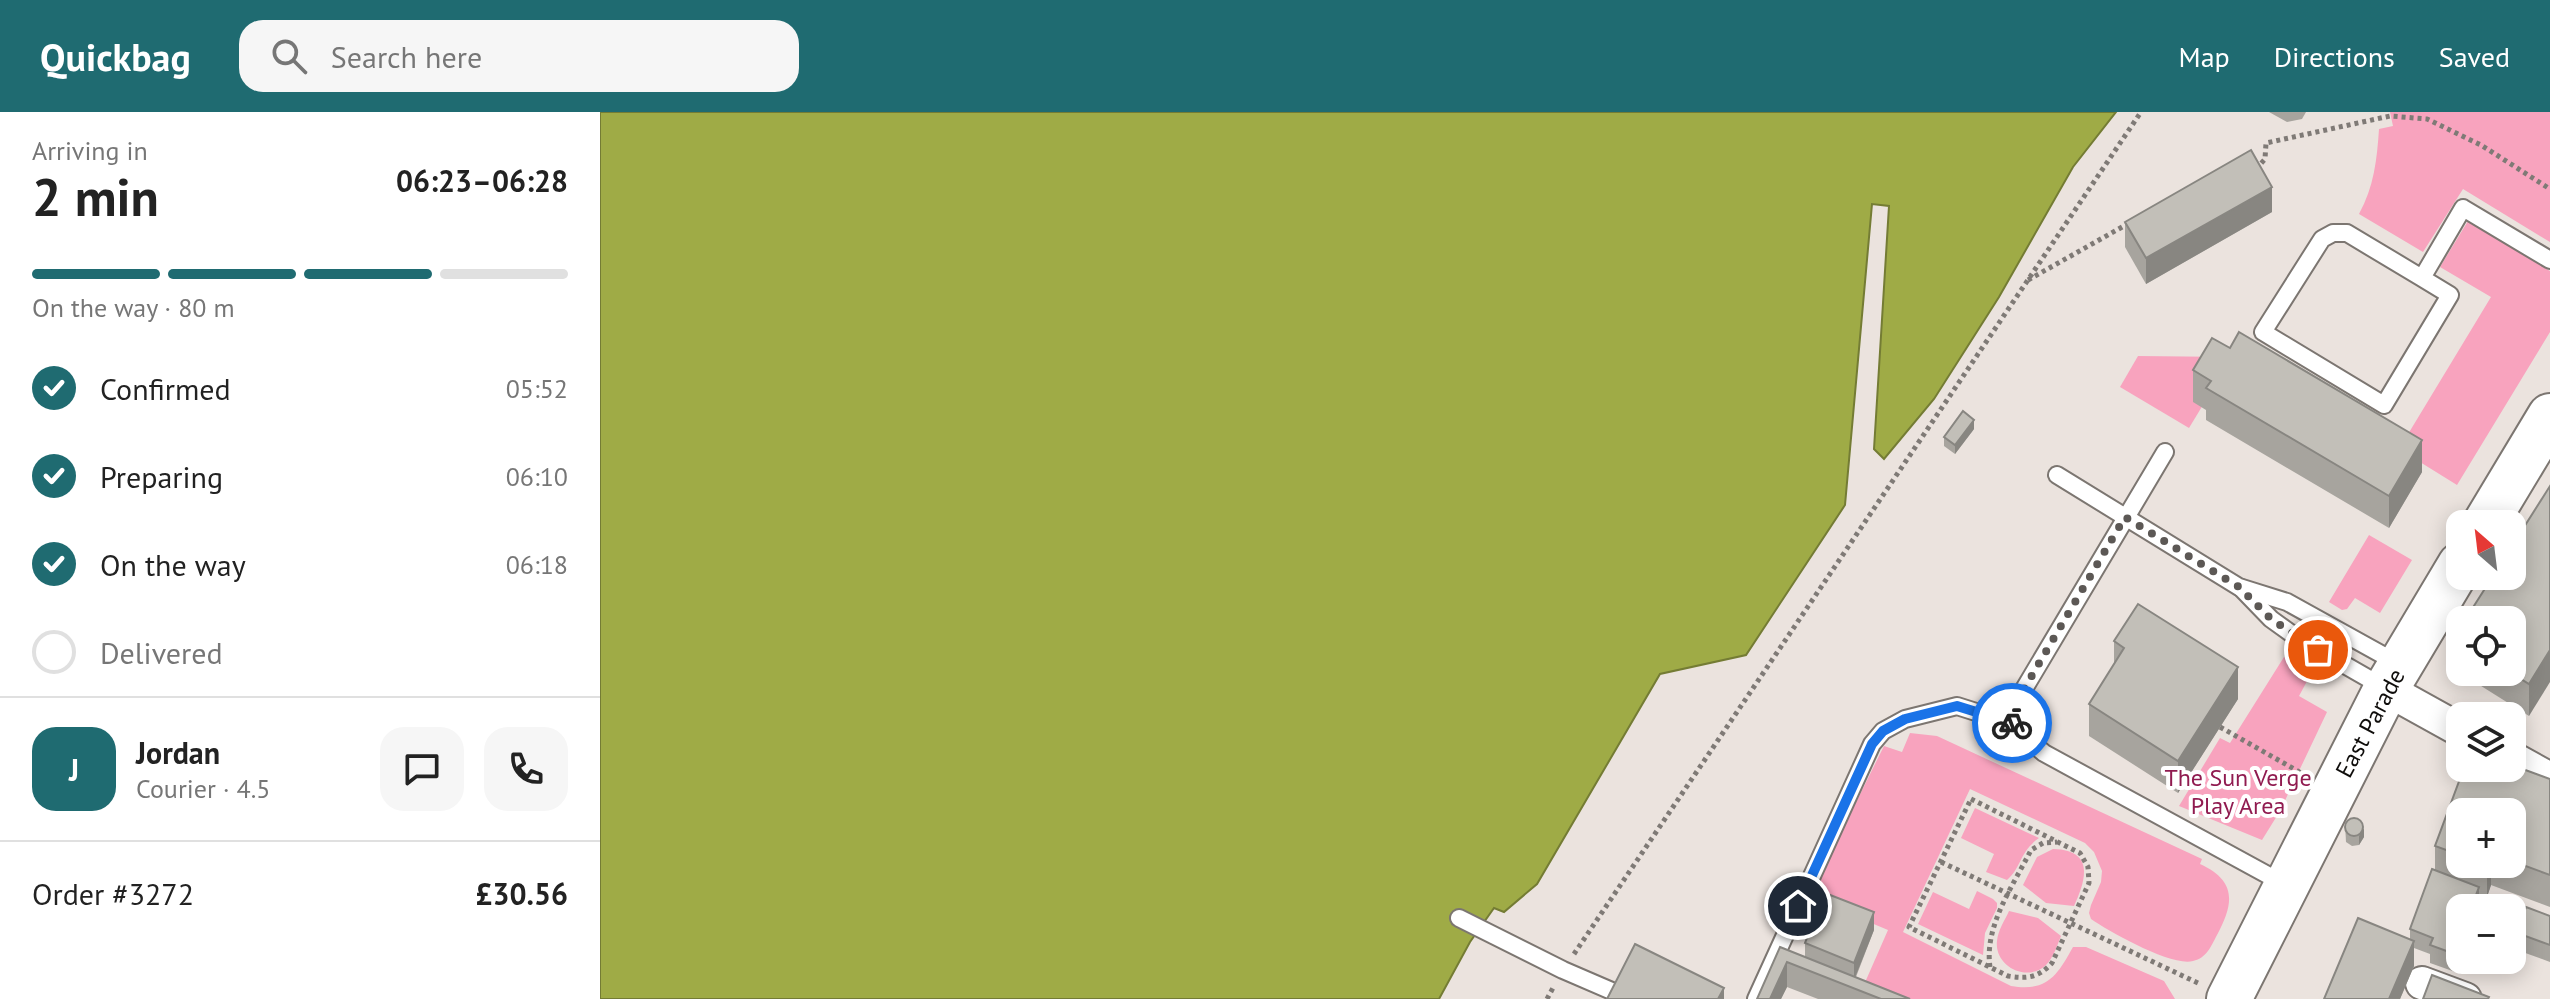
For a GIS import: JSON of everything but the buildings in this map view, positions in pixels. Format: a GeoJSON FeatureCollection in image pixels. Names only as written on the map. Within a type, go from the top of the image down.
{"type":"FeatureCollection","features":[{"type":"Feature","properties":{"kind":"main road"},"geometry":{"type":"LineString","coordinates":[[2494,510],[2546,434]]}},
{"type":"Feature","properties":{"kind":"main road","name":"East Parade"},"geometry":{"type":"LineString","coordinates":[[2229,998],[2394,677],[2446,589]]}},
{"type":"Feature","properties":{"kind":"street"},"geometry":{"type":"LineString","coordinates":[[2394,677],[2446,719]]}},
{"type":"Feature","properties":{"kind":"street"},"geometry":{"type":"LineString","coordinates":[[2526,766],[2550,779]]}},
{"type":"Feature","properties":{"kind":"street"},"geometry":{"type":"LineString","coordinates":[[2422,983],[2465,999]]}},
{"type":"Feature","properties":{"kind":"lane"},"geometry":{"type":"LineString","coordinates":[[2422,278],[2463,208],[2550,260]]}},
{"type":"Feature","properties":{"kind":"lane"},"geometry":{"type":"LineString","coordinates":[[2333,233],[2347,233],[2422,278],[2450,295],[2384,405],[2263,332],[2322,239],[2333,233]]}},
{"type":"Feature","properties":{"kind":"lane"},"geometry":{"type":"LineString","coordinates":[[2165,452],[2024,689],[2018,704],[2017,725],[2026,738],[2044,753],[2286,885]]}},
{"type":"Feature","properties":{"kind":"lane"},"geometry":{"type":"LineString","coordinates":[[2057,475],[2239,587],[2271,619],[2296,637],[2394,677]]}},
{"type":"Feature","properties":{"kind":"lane"},"geometry":{"type":"LineString","coordinates":[[2239,587],[2287,602],[2394,677]]}},
{"type":"Feature","properties":{"kind":"lane"},"geometry":{"type":"LineString","coordinates":[[1756,999],[1780,963],[1872,744],[1883,731],[1905,719],[1957,706],[2017,725]]}},
{"type":"Feature","properties":{"kind":"lane"},"geometry":{"type":"LineString","coordinates":[[1459,918],[1621,995]]}},
{"type":"Feature","properties":{"kind":"path"},"geometry":{"type":"LineString","coordinates":[[1563,970],[2141,112]]}},
{"type":"Feature","properties":{"kind":"path"},"geometry":{"type":"LineString","coordinates":[[2249,173],[2265,159],[2266,143],[2390,116],[2427,119],[2481,145],[2550,189]]}},
{"type":"Feature","properties":{"kind":"path"},"geometry":{"type":"LineString","coordinates":[[2027,281],[2137,218]]}},
{"type":"Feature","properties":{"kind":"path"},"geometry":{"type":"LineString","coordinates":[[2220,727],[2334,791]]}},
{"type":"Feature","properties":{"kind":"path"},"geometry":{"type":"LineString","coordinates":[[1971,799],[2080,853],[2088,867],[2089,883],[2052,963],[2042,973],[2025,979],[2008,976],[1909,927],[1940,862],[1971,799]]}},
{"type":"Feature","properties":{"kind":"path"},"geometry":{"type":"LineString","coordinates":[[1990,968],[1988,952],[1991,932],[2031,850],[2043,843],[2058,842]]}},
{"type":"Feature","properties":{"kind":"path"},"geometry":{"type":"LineString","coordinates":[[1940,862],[2229,998]]}},
{"type":"Feature","properties":{"kind":"green space"},"geometry":{"type":"Polygon","coordinates":[[[2390,112],[2550,112],[2550,242],[2463,189],[2423,252],[2359,214],[2374,173],[2379,129],[2393,126],[2390,112]]]}},
{"type":"Feature","properties":{"kind":"green space"},"geometry":{"type":"Polygon","coordinates":[[[2468,221],[2550,271],[2550,332],[2457,485],[2399,449],[2491,297],[2440,267],[2468,221]]]}},
{"type":"Feature","properties":{"kind":"green space"},"geometry":{"type":"Polygon","coordinates":[[[2138,356],[2232,357],[2189,428],[2120,387],[2138,356]]]}},
{"type":"Feature","properties":{"kind":"green space"},"geometry":{"type":"Polygon","coordinates":[[[2369,535],[2412,560],[2380,613],[2355,598],[2347,609],[2342,610],[2329,602],[2369,535]]]}},
{"type":"Feature","properties":{"kind":"green space","name":"The Sun Verge Play Area"},"geometry":{"type":"Polygon","coordinates":[[[2284,657],[2312,672],[2299,696],[2327,712],[2280,811],[2262,840],[2179,806],[2220,738],[2230,743],[2284,657]]]}},
{"type":"Feature","properties":{"kind":"green space"},"geometry":{"type":"Polygon","coordinates":[[[1910,733],[1937,736],[2202,859],[2200,864],[2226,885],[2229,903],[2213,943],[2198,959],[2171,959],[2141,947],[2091,919],[2089,913],[2102,871],[2094,852],[2085,843],[1970,789],[1903,932],[2011,986],[2023,987],[2034,987],[2050,980],[2073,947],[2086,947],[2164,981],[2175,999],[1892,999],[1863,987],[1888,930],[1809,897],[1884,746],[1902,752],[1910,733]]]}},
{"type":"Feature","properties":{"kind":"green space"},"geometry":{"type":"Polygon","coordinates":[[[1975,808],[2039,838],[2007,880],[1986,872],[1994,854],[1961,838],[1975,808]]]}},
{"type":"Feature","properties":{"kind":"green space"},"geometry":{"type":"Polygon","coordinates":[[[2053,849],[2076,855],[2084,868],[2082,886],[2074,906],[2046,903],[2023,885],[2037,857],[2053,849]]]}},
{"type":"Feature","properties":{"kind":"green space"},"geometry":{"type":"Polygon","coordinates":[[[1977,891],[1997,903],[1985,933],[1983,955],[1918,924],[1933,892],[1969,909],[1977,891]]]}},
{"type":"Feature","properties":{"kind":"green space"},"geometry":{"type":"Polygon","coordinates":[[[2009,911],[2038,918],[2061,936],[2051,959],[2038,970],[2021,972],[2013,969],[1997,950],[2000,929],[2009,911]]]}},
{"type":"Feature","properties":{"kind":"shaded area"},"geometry":{"type":"Polygon","coordinates":[[[600,112],[2116,112],[2073,167],[1999,297],[1934,399],[1884,459],[1874,449],[1889,206],[1872,204],[1845,505],[1746,655],[1660,674],[1537,884],[1504,912],[1494,908],[1470,942],[1439,999],[600,999],[600,112]]]}},
{"type":"Feature","properties":{"kind":"way so far"},"geometry":{"type":"LineString","coordinates":[[2012,723],[2017,725],[2018,704],[2024,689],[2125,517],[2239,587],[2271,619],[2318,650]]}},
{"type":"Feature","properties":{"kind":"route"},"geometry":{"type":"LineString","coordinates":[[1798,906],[1872,744],[1883,731],[1905,719],[1957,706],[2012,723]]}}]}
